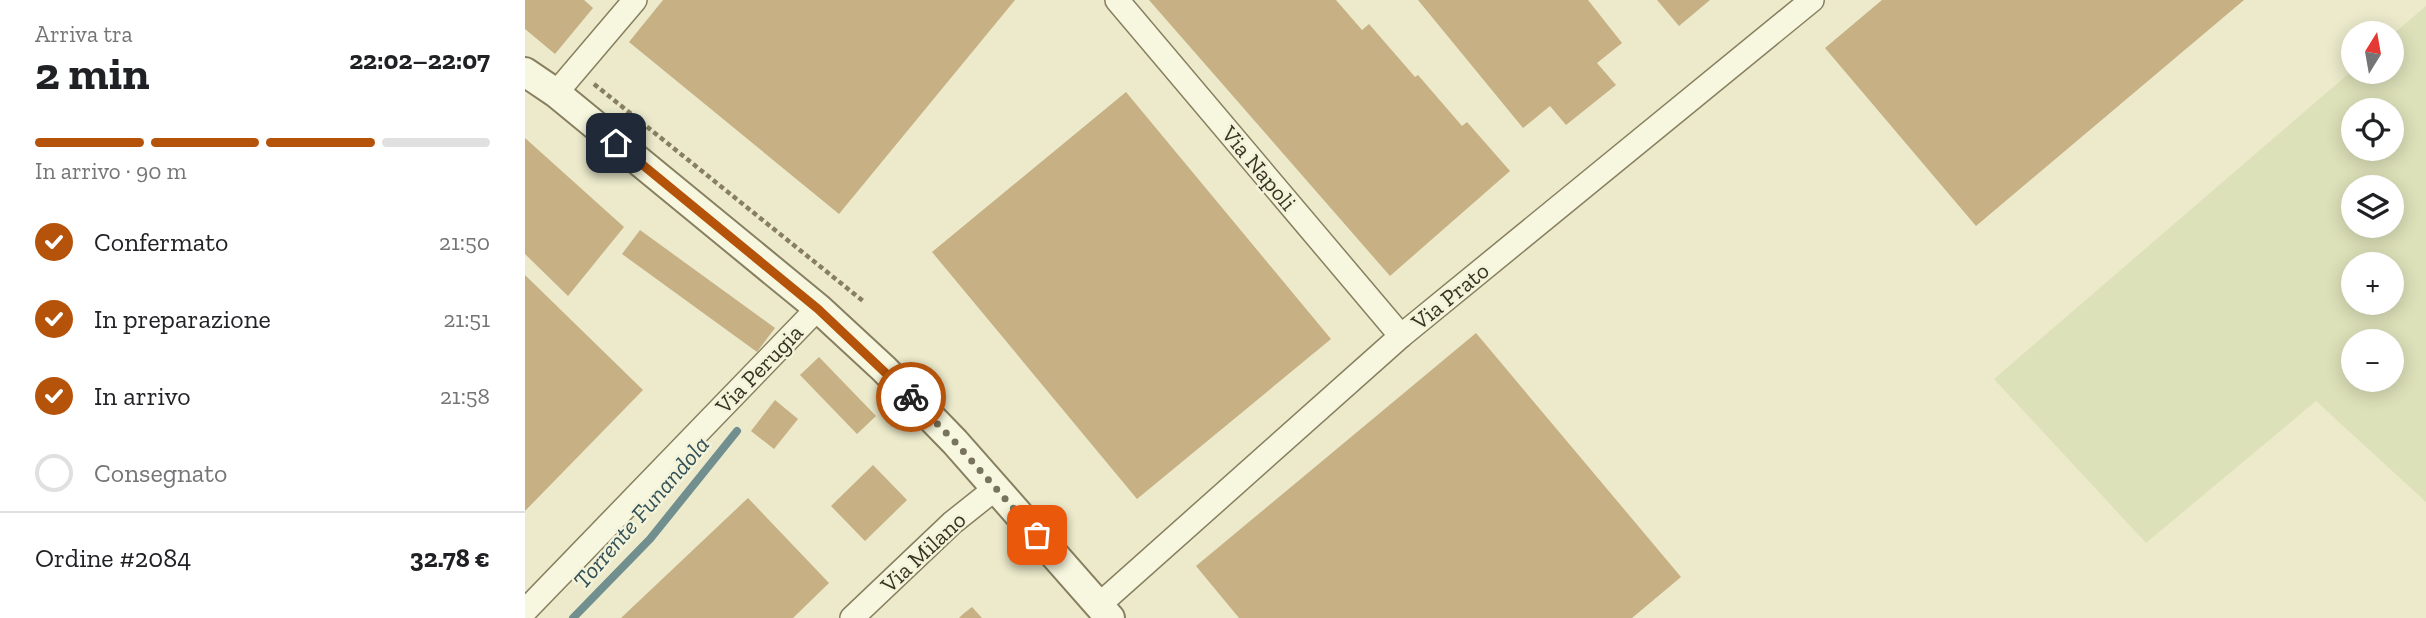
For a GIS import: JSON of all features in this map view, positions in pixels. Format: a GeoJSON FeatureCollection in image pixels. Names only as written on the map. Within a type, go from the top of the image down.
{"type":"FeatureCollection","features":[{"type":"Feature","properties":{"kind":"street"},"geometry":{"type":"LineString","coordinates":[[555,93],[635,0]]}},
{"type":"Feature","properties":{"kind":"street","name":"Via Napoli"},"geometry":{"type":"LineString","coordinates":[[1117,0],[1401,336]]}},
{"type":"Feature","properties":{"kind":"street","name":"Via Prato"},"geometry":{"type":"LineString","coordinates":[[1105,612],[1401,336],[1812,0]]}},
{"type":"Feature","properties":{"kind":"street"},"geometry":{"type":"LineString","coordinates":[[525,72],[555,93],[818,309],[884,369],[955,442],[1105,612]]}},
{"type":"Feature","properties":{"kind":"street","name":"Via Perugia"},"geometry":{"type":"LineString","coordinates":[[525,611],[818,309]]}},
{"type":"Feature","properties":{"kind":"street","name":"Via Milano"},"geometry":{"type":"LineString","coordinates":[[852,618],[952,523],[996,488]]}},
{"type":"Feature","properties":{"kind":"path"},"geometry":{"type":"LineString","coordinates":[[590,54],[603,66],[592,83],[863,301]]}},
{"type":"Feature","properties":{"kind":"green space"},"geometry":{"type":"Polygon","coordinates":[[[2426,6],[2426,502],[2316,401],[2146,543],[1994,379],[2341,80],[2341,84],[2405,84],[2405,24],[2426,6]]]}},
{"type":"Feature","properties":{"kind":"building"},"geometry":{"type":"Polygon","coordinates":[[[525,0],[584,0],[593,8],[555,54],[525,29],[525,0]]]}},
{"type":"Feature","properties":{"kind":"building"},"geometry":{"type":"Polygon","coordinates":[[[663,0],[1015,0],[839,214],[629,42],[663,0]]]}},
{"type":"Feature","properties":{"kind":"building"},"geometry":{"type":"Polygon","coordinates":[[[1149,0],[1336,0],[1362,30],[1369,24],[1462,126],[1467,122],[1510,171],[1390,276],[1149,0]]]}},
{"type":"Feature","properties":{"kind":"building"},"geometry":{"type":"Polygon","coordinates":[[[1418,0],[1588,0],[1622,43],[1597,63],[1616,85],[1566,125],[1550,106],[1523,128],[1418,0]]]}},
{"type":"Feature","properties":{"kind":"building"},"geometry":{"type":"Polygon","coordinates":[[[1657,0],[1710,0],[1679,26],[1657,0]]]}},
{"type":"Feature","properties":{"kind":"building"},"geometry":{"type":"Polygon","coordinates":[[[1882,0],[2244,0],[1976,226],[1825,48],[1882,0]]]}},
{"type":"Feature","properties":{"kind":"building"},"geometry":{"type":"Polygon","coordinates":[[[1126,92],[1331,339],[1137,499],[932,252],[1126,92]]]}},
{"type":"Feature","properties":{"kind":"building"},"geometry":{"type":"Polygon","coordinates":[[[525,138],[624,227],[568,296],[525,254],[525,138]]]}},
{"type":"Feature","properties":{"kind":"building"},"geometry":{"type":"Polygon","coordinates":[[[640,230],[775,328],[757,352],[622,254],[640,230]]]}},
{"type":"Feature","properties":{"kind":"building"},"geometry":{"type":"Polygon","coordinates":[[[525,275],[643,390],[525,511],[525,275]]]}},
{"type":"Feature","properties":{"kind":"building"},"geometry":{"type":"Polygon","coordinates":[[[1476,333],[1681,577],[1632,618],[1239,618],[1196,566],[1476,333]]]}},
{"type":"Feature","properties":{"kind":"building"},"geometry":{"type":"Polygon","coordinates":[[[819,357],[876,416],[857,434],[800,375],[819,357]]]}},
{"type":"Feature","properties":{"kind":"building"},"geometry":{"type":"Polygon","coordinates":[[[775,400],[798,419],[774,449],[751,431],[775,400]]]}},
{"type":"Feature","properties":{"kind":"building"},"geometry":{"type":"Polygon","coordinates":[[[873,465],[907,500],[865,541],[831,506],[873,465]]]}},
{"type":"Feature","properties":{"kind":"building"},"geometry":{"type":"Polygon","coordinates":[[[748,498],[829,583],[793,618],[621,618],[748,498]]]}},
{"type":"Feature","properties":{"kind":"building"},"geometry":{"type":"Polygon","coordinates":[[[972,607],[982,618],[959,618],[963,614],[972,607]]]}},
{"type":"Feature","properties":{"kind":"waterway","name":"Torrente Funandola"},"geometry":{"type":"LineString","coordinates":[[573,618],[650,539],[737,431]]}},
{"type":"Feature","properties":{"kind":"way so far"},"geometry":{"type":"LineString","coordinates":[[911,397],[955,442],[1037,535]]}},
{"type":"Feature","properties":{"kind":"route"},"geometry":{"type":"LineString","coordinates":[[616,143],[818,309],[911,397]]}}]}
